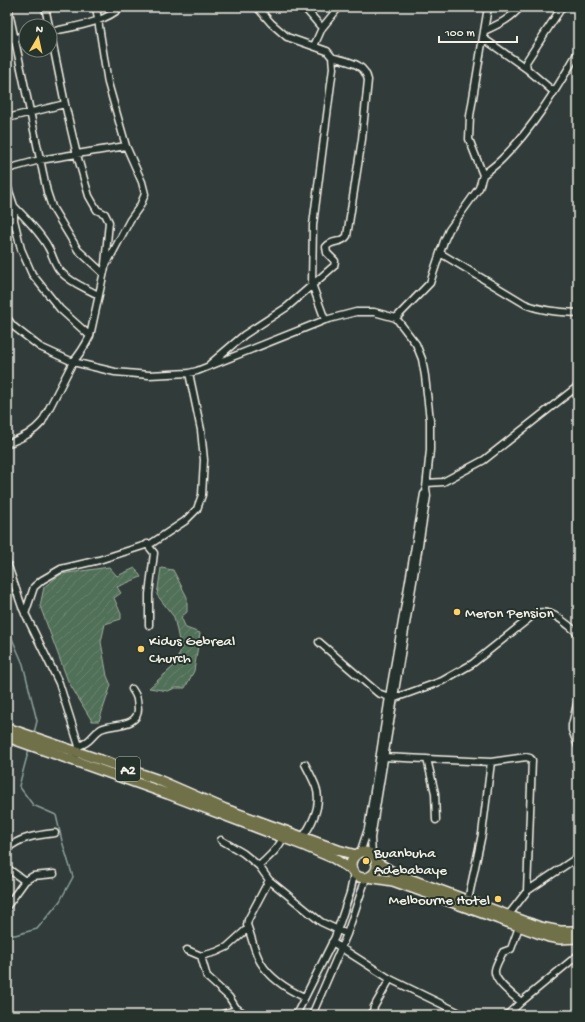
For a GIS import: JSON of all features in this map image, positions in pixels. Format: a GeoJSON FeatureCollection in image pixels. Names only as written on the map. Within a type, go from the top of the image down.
{"type":"FeatureCollection","features":[{"type":"Feature","properties":{"kind":"highway","name":"A2"},"geometry":{"type":"LineString","coordinates":[[7,728],[13,735],[49,746],[77,752],[224,812]]}},
{"type":"Feature","properties":{"kind":"highway"},"geometry":{"type":"LineString","coordinates":[[224,812],[303,837],[338,850],[358,854],[368,853],[396,874],[468,900],[519,927],[549,937],[560,939],[578,938]]}},
{"type":"Feature","properties":{"kind":"highway"},"geometry":{"type":"LineString","coordinates":[[224,812],[282,838],[333,858],[362,878],[393,881],[506,919],[560,931],[578,931]]}},
{"type":"Feature","properties":{"kind":"highway"},"geometry":{"type":"LineString","coordinates":[[353,872],[352,862],[358,854]]}},
{"type":"Feature","properties":{"kind":"highway"},"geometry":{"type":"LineString","coordinates":[[367,878],[376,870],[374,859]]}},
{"type":"Feature","properties":{"kind":"street"},"geometry":{"type":"LineString","coordinates":[[8,7],[47,192],[52,207],[78,250],[104,270]]}},
{"type":"Feature","properties":{"kind":"street"},"geometry":{"type":"LineString","coordinates":[[46,7],[48,18]]}},
{"type":"Feature","properties":{"kind":"street"},"geometry":{"type":"LineString","coordinates":[[96,7],[108,83],[126,146],[142,182],[145,194],[140,206],[130,220],[104,270]]}},
{"type":"Feature","properties":{"kind":"street"},"geometry":{"type":"LineString","coordinates":[[58,29],[98,20],[121,7]]}},
{"type":"Feature","properties":{"kind":"street"},"geometry":{"type":"LineString","coordinates":[[206,368],[244,335],[287,307],[335,264],[332,257],[326,250],[328,244],[335,241],[342,241],[347,236],[362,139],[368,80],[366,72],[362,67],[332,57],[327,51],[287,37],[271,23],[257,7]]}},
{"type":"Feature","properties":{"kind":"street"},"geometry":{"type":"LineString","coordinates":[[304,7],[322,28]]}},
{"type":"Feature","properties":{"kind":"street"},"geometry":{"type":"LineString","coordinates":[[314,46],[322,28],[339,7]]}},
{"type":"Feature","properties":{"kind":"street"},"geometry":{"type":"LineString","coordinates":[[483,175],[469,139],[470,116],[488,7]]}},
{"type":"Feature","properties":{"kind":"street"},"geometry":{"type":"LineString","coordinates":[[484,31],[502,23],[517,12],[520,7]]}},
{"type":"Feature","properties":{"kind":"street"},"geometry":{"type":"LineString","coordinates":[[527,69],[526,62],[562,7]]}},
{"type":"Feature","properties":{"kind":"street"},"geometry":{"type":"LineString","coordinates":[[7,40],[18,37]]}},
{"type":"Feature","properties":{"kind":"street"},"geometry":{"type":"LineString","coordinates":[[483,38],[527,69],[554,92]]}},
{"type":"Feature","properties":{"kind":"street"},"geometry":{"type":"LineString","coordinates":[[396,318],[430,283],[449,230],[479,188],[483,175],[501,159],[536,118],[554,92],[578,52]]}},
{"type":"Feature","properties":{"kind":"street"},"geometry":{"type":"LineString","coordinates":[[325,320],[312,284],[313,225],[332,68],[332,57]]}},
{"type":"Feature","properties":{"kind":"street"},"geometry":{"type":"LineString","coordinates":[[7,444],[26,436],[35,430],[42,422],[73,362],[81,354],[90,336],[104,270],[109,222],[105,214],[97,210],[89,196],[77,155],[56,58]]}},
{"type":"Feature","properties":{"kind":"street"},"geometry":{"type":"LineString","coordinates":[[7,118],[65,104]]}},
{"type":"Feature","properties":{"kind":"street"},"geometry":{"type":"LineString","coordinates":[[7,168],[40,160],[126,146]]}},
{"type":"Feature","properties":{"kind":"street"},"geometry":{"type":"LineString","coordinates":[[7,185],[14,206],[14,220],[21,249],[32,274],[60,309],[90,336]]}},
{"type":"Feature","properties":{"kind":"street"},"geometry":{"type":"LineString","coordinates":[[14,206],[38,232],[49,247],[54,261],[61,272],[74,283],[98,295]]}},
{"type":"Feature","properties":{"kind":"street"},"geometry":{"type":"LineString","coordinates":[[440,253],[525,304],[542,310],[578,313]]}},
{"type":"Feature","properties":{"kind":"street"},"geometry":{"type":"LineString","coordinates":[[7,318],[13,326],[40,347],[73,362],[115,372],[149,375],[189,373],[206,368],[325,320],[356,312],[374,312],[396,318],[416,344],[422,359],[430,420],[427,496],[382,757],[368,829],[358,854]]}},
{"type":"Feature","properties":{"kind":"street"},"geometry":{"type":"LineString","coordinates":[[25,614],[34,587],[42,580],[61,569],[99,560],[152,543],[185,521],[197,509],[202,495],[204,460],[189,373]]}},
{"type":"Feature","properties":{"kind":"street"},"geometry":{"type":"LineString","coordinates":[[427,486],[443,482],[484,460],[578,386]]}},
{"type":"Feature","properties":{"kind":"street"},"geometry":{"type":"LineString","coordinates":[[147,544],[154,553],[149,594],[149,625]]}},
{"type":"Feature","properties":{"kind":"street"},"geometry":{"type":"LineString","coordinates":[[7,563],[25,614],[59,683],[77,752],[102,729],[131,722],[136,718],[138,713],[138,697],[132,689]]}},
{"type":"Feature","properties":{"kind":"street"},"geometry":{"type":"LineString","coordinates":[[319,642],[378,693],[392,698],[442,681],[472,664],[536,613],[544,611],[555,615],[578,633]]}},
{"type":"Feature","properties":{"kind":"street"},"geometry":{"type":"LineString","coordinates":[[578,700],[572,730],[578,746]]}},
{"type":"Feature","properties":{"kind":"street"},"geometry":{"type":"LineString","coordinates":[[382,757],[491,762],[526,757],[530,758],[532,760],[527,891]]}},
{"type":"Feature","properties":{"kind":"street"},"geometry":{"type":"LineString","coordinates":[[374,859],[372,838],[382,757]]}},
{"type":"Feature","properties":{"kind":"street"},"geometry":{"type":"LineString","coordinates":[[427,759],[435,793],[436,820]]}},
{"type":"Feature","properties":{"kind":"street"},"geometry":{"type":"LineString","coordinates":[[468,900],[482,834],[491,762]]}},
{"type":"Feature","properties":{"kind":"street"},"geometry":{"type":"LineString","coordinates":[[303,837],[310,826],[318,803],[317,789],[305,764]]}},
{"type":"Feature","properties":{"kind":"street"},"geometry":{"type":"LineString","coordinates":[[7,849],[30,836],[55,833]]}},
{"type":"Feature","properties":{"kind":"street"},"geometry":{"type":"LineString","coordinates":[[259,866],[276,850],[280,845],[282,838]]}},
{"type":"Feature","properties":{"kind":"street"},"geometry":{"type":"LineString","coordinates":[[221,840],[244,852],[259,866],[269,880],[321,922],[347,934]]}},
{"type":"Feature","properties":{"kind":"street"},"geometry":{"type":"LineString","coordinates":[[506,919],[527,891],[578,857]]}},
{"type":"Feature","properties":{"kind":"street"},"geometry":{"type":"LineString","coordinates":[[7,868],[25,881]]}},
{"type":"Feature","properties":{"kind":"street"},"geometry":{"type":"LineString","coordinates":[[296,1015],[337,930],[350,893],[353,872]]}},
{"type":"Feature","properties":{"kind":"street"},"geometry":{"type":"LineString","coordinates":[[7,906],[25,881],[33,876],[54,874]]}},
{"type":"Feature","properties":{"kind":"street"},"geometry":{"type":"LineString","coordinates":[[312,1015],[342,948],[367,878]]}},
{"type":"Feature","properties":{"kind":"street"},"geometry":{"type":"LineString","coordinates":[[269,880],[248,920],[247,925],[261,963],[274,978],[304,997]]}},
{"type":"Feature","properties":{"kind":"street"},"geometry":{"type":"LineString","coordinates":[[519,927],[511,949],[503,952],[495,971],[498,982],[521,1002]]}},
{"type":"Feature","properties":{"kind":"street"},"geometry":{"type":"LineString","coordinates":[[187,950],[201,956],[216,952],[227,947],[248,928]]}},
{"type":"Feature","properties":{"kind":"street"},"geometry":{"type":"LineString","coordinates":[[332,942],[390,979],[464,1015]]}},
{"type":"Feature","properties":{"kind":"street"},"geometry":{"type":"LineString","coordinates":[[507,1015],[578,955]]}},
{"type":"Feature","properties":{"kind":"street"},"geometry":{"type":"LineString","coordinates":[[201,956],[207,977],[228,997],[238,1010],[247,1015]]}},
{"type":"Feature","properties":{"kind":"street"},"geometry":{"type":"LineString","coordinates":[[372,1015],[374,1007],[390,979]]}},
{"type":"Feature","properties":{"kind":"street"},"geometry":{"type":"LineString","coordinates":[[220,1015],[238,1010]]}},
{"type":"Feature","properties":{"kind":"green space"},"geometry":{"type":"Polygon","coordinates":[[[109,567],[117,576],[135,568],[141,577],[117,587],[121,593],[114,598],[121,614],[121,619],[105,624],[101,642],[107,676],[111,685],[99,721],[92,721],[68,681],[40,606],[44,587],[61,574],[109,567]]]}},
{"type":"Feature","properties":{"kind":"green space"},"geometry":{"type":"Polygon","coordinates":[[[161,568],[173,570],[187,597],[187,612],[181,617],[186,628],[200,633],[194,671],[185,688],[175,688],[168,691],[149,688],[174,666],[181,650],[174,617],[157,595],[161,568]]]}},
{"type":"Feature","properties":{"kind":"waterway"},"geometry":{"type":"LineString","coordinates":[[7,627],[23,664],[37,721],[34,733]]}},
{"type":"Feature","properties":{"kind":"waterway"},"geometry":{"type":"LineString","coordinates":[[7,935],[15,935],[37,929],[60,901],[73,877],[56,815],[33,805],[19,786],[29,749]]}},
{"type":"Feature","properties":{"kind":"place","name":"Meron Pension"},"geometry":{"type":"Point","coordinates":[457,612]}},
{"type":"Feature","properties":{"kind":"place","name":"Kidus Gebreal Church"},"geometry":{"type":"Point","coordinates":[141,649]}},
{"type":"Feature","properties":{"kind":"place","name":"Buanbuha Adebabaye"},"geometry":{"type":"Point","coordinates":[366,861]}},
{"type":"Feature","properties":{"kind":"place","name":"Melbourne Hotel"},"geometry":{"type":"Point","coordinates":[498,899]}}]}
